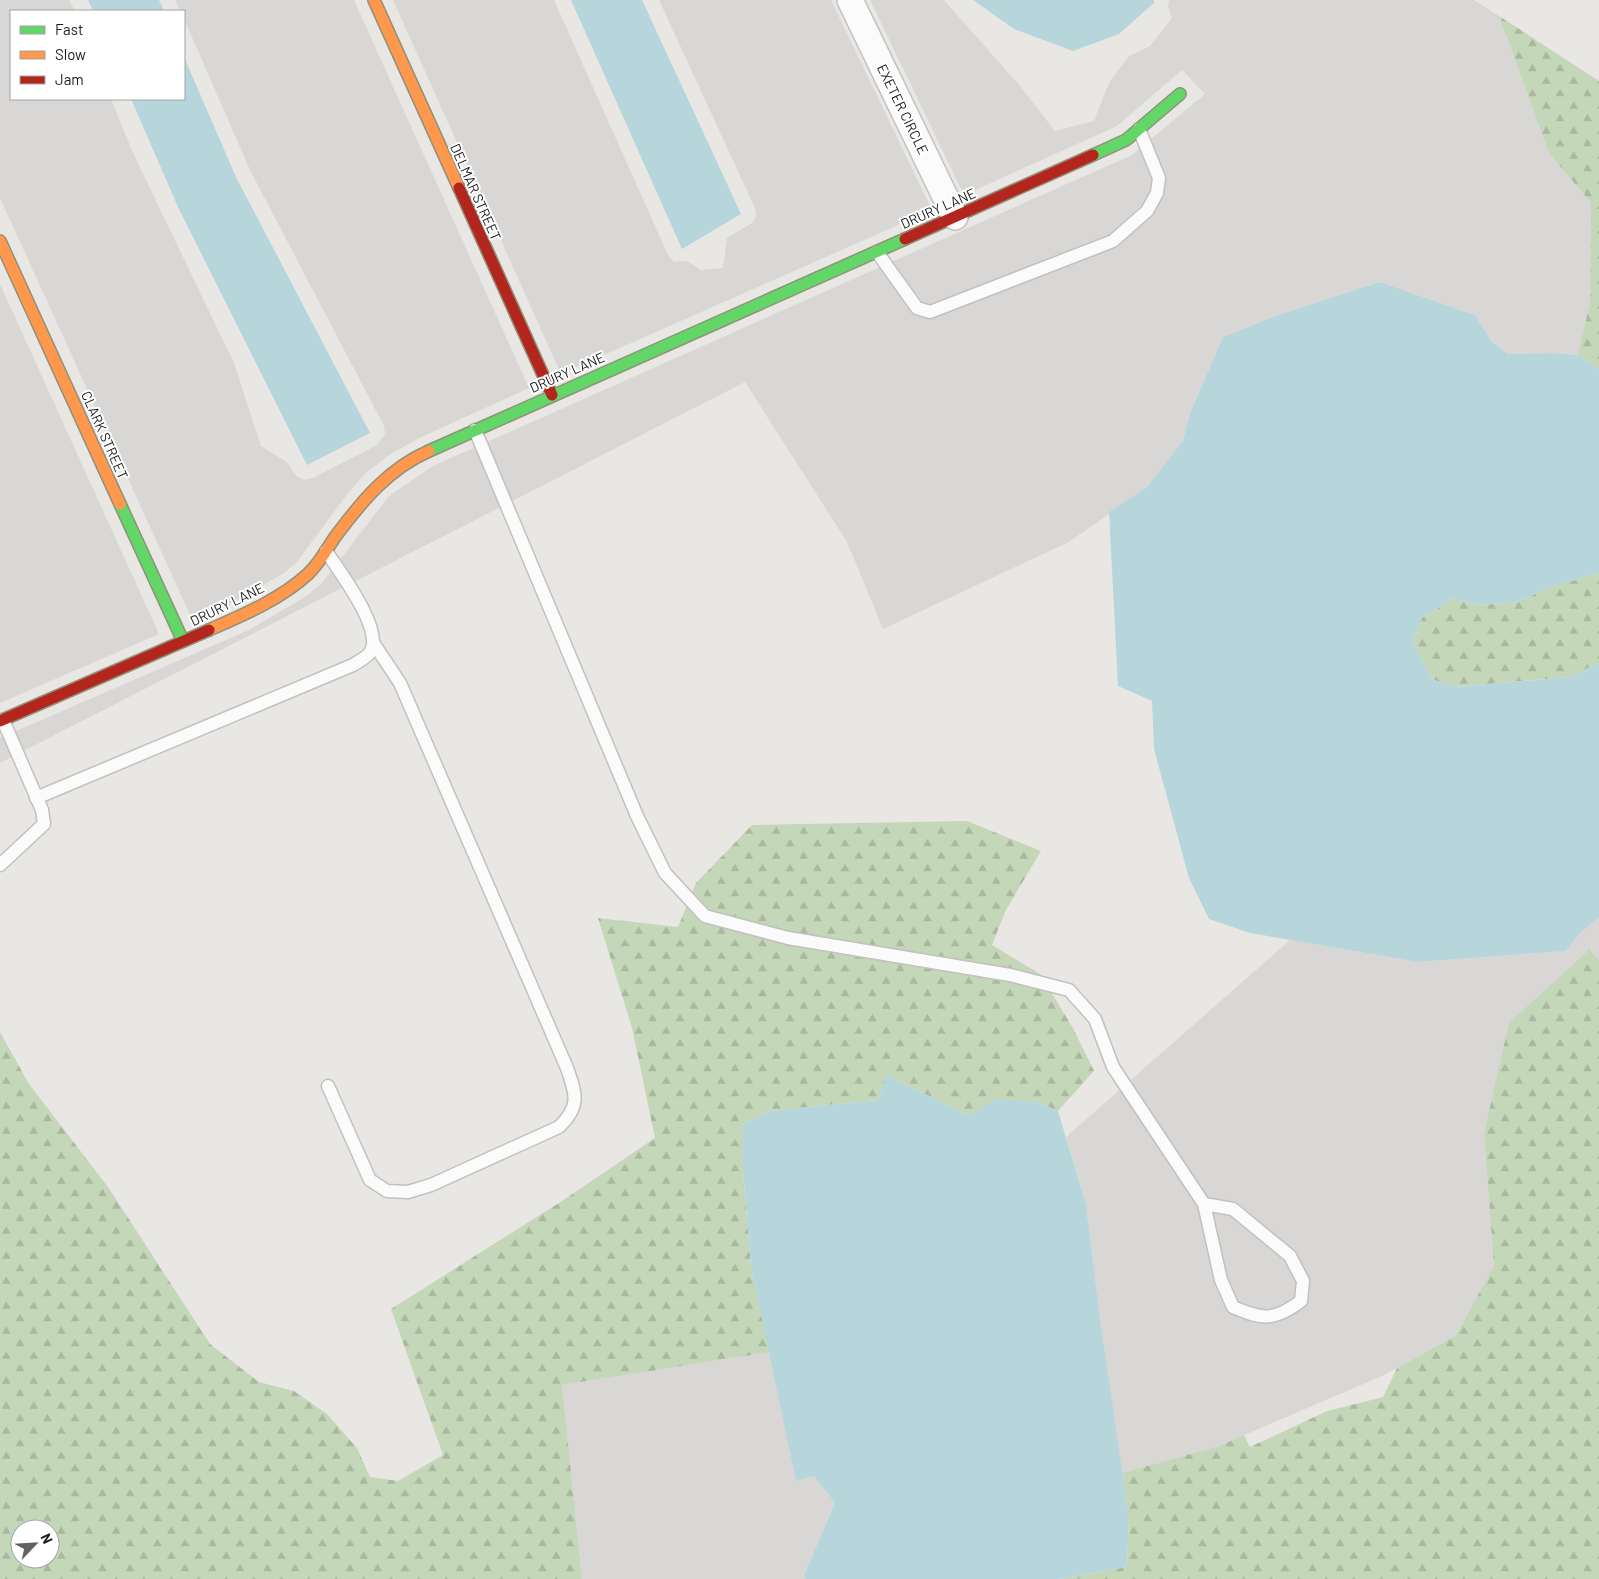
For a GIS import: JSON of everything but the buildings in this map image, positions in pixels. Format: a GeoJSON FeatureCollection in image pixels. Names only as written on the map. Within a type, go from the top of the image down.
{"type":"FeatureCollection","features":[{"type":"Feature","properties":{"kind":"street","name":"DELMAR STREET"},"geometry":{"type":"LineString","coordinates":[[374,0],[552,395]]}},
{"type":"Feature","properties":{"kind":"street","name":"EXETER CIRCLE"},"geometry":{"type":"LineString","coordinates":[[850,0],[955,217]]}},
{"type":"Feature","properties":{"kind":"street","name":"DRURY LANE"},"geometry":{"type":"LineString","coordinates":[[2,720],[242,615],[294,586],[310,572],[362,502],[397,469],[426,452],[1126,140],[1180,94]]}},
{"type":"Feature","properties":{"kind":"street","name":"CLARK STREET"},"geometry":{"type":"LineString","coordinates":[[0,241],[183,642]]}},
{"type":"Feature","properties":{"kind":"lane"},"geometry":{"type":"LineString","coordinates":[[876,252],[917,308],[930,312],[1113,241],[1147,211],[1157,193],[1159,178],[1139,129]]}},
{"type":"Feature","properties":{"kind":"lane"},"geometry":{"type":"LineString","coordinates":[[475,430],[637,816],[665,873],[706,916],[788,938],[1010,975],[1069,990],[1095,1019],[1113,1067],[1204,1204],[1221,1280],[1233,1307],[1257,1318],[1284,1313],[1301,1301],[1303,1281],[1290,1256],[1233,1209],[1204,1204]]}},
{"type":"Feature","properties":{"kind":"lane"},"geometry":{"type":"LineString","coordinates":[[326,551],[370,622],[374,644],[400,683],[567,1068],[576,1094],[570,1116],[559,1127],[431,1185],[408,1192],[386,1191],[370,1180],[328,1086]]}},
{"type":"Feature","properties":{"kind":"lane"},"geometry":{"type":"LineString","coordinates":[[36,798],[353,665],[370,653],[374,644]]}},
{"type":"Feature","properties":{"kind":"lane"},"geometry":{"type":"LineString","coordinates":[[0,865],[44,824],[42,810],[2,720]]}},
{"type":"Feature","properties":{"kind":"shaded area"},"geometry":{"type":"Polygon","coordinates":[[[0,0],[69,0],[74,10],[10,10],[10,100],[111,100],[133,153],[234,363],[261,446],[288,463],[296,476],[304,480],[313,478],[377,445],[385,434],[384,426],[250,170],[185,21],[185,10],[180,10],[175,0],[354,0],[529,388],[419,438],[389,455],[366,473],[348,493],[297,562],[284,573],[235,601],[192,619],[0,198],[0,0]]]}},
{"type":"Feature","properties":{"kind":"shaded area"},"geometry":{"type":"Polygon","coordinates":[[[393,0],[554,0],[668,255],[674,262],[687,261],[701,270],[723,268],[727,238],[752,223],[756,216],[755,208],[659,0],[831,0],[932,210],[561,374],[393,0]]]}},
{"type":"Feature","properties":{"kind":"shaded area"},"geometry":{"type":"Polygon","coordinates":[[[870,0],[944,0],[1020,86],[1055,131],[1094,121],[1110,81],[1129,56],[1150,46],[1172,18],[1168,7],[1169,0],[1474,0],[1499,16],[1549,153],[1591,203],[1590,302],[1578,355],[1552,353],[1508,354],[1492,342],[1475,315],[1380,282],[1281,314],[1223,337],[1190,413],[1183,441],[1146,488],[1069,542],[883,629],[847,542],[745,382],[0,763],[0,738],[249,630],[305,597],[322,583],[389,496],[433,466],[1132,155],[1205,94],[1182,70],[1117,126],[964,195],[870,0]]]}},
{"type":"Feature","properties":{"kind":"shaded area"},"geometry":{"type":"Polygon","coordinates":[[[0,284],[159,634],[0,703],[0,284]]]}},
{"type":"Feature","properties":{"kind":"shaded area"},"geometry":{"type":"Polygon","coordinates":[[[1599,917],[1599,960],[1591,949],[1484,1134],[1494,1266],[1456,1335],[1382,1376],[1219,1446],[1122,1473],[1086,1205],[1066,1137],[1290,940],[1418,962],[1566,951],[1579,934],[1599,917]]]}},
{"type":"Feature","properties":{"kind":"shaded area"},"geometry":{"type":"Polygon","coordinates":[[[770,1352],[796,1481],[814,1476],[835,1503],[804,1575],[805,1579],[582,1579],[562,1385],[770,1352]]]}},
{"type":"Feature","properties":{"kind":"green space"},"geometry":{"type":"Polygon","coordinates":[[[1499,16],[1599,81],[1599,369],[1578,355],[1590,302],[1591,203],[1549,153],[1499,16]]]}},
{"type":"Feature","properties":{"kind":"green space"},"geometry":{"type":"Polygon","coordinates":[[[1599,573],[1599,663],[1569,677],[1454,687],[1431,679],[1413,642],[1422,618],[1452,599],[1480,605],[1518,602],[1546,589],[1599,573]]]}},
{"type":"Feature","properties":{"kind":"green space"},"geometry":{"type":"Polygon","coordinates":[[[967,821],[1041,851],[1006,910],[992,945],[1040,974],[1073,1028],[1094,1071],[1058,1111],[1037,1102],[970,1116],[886,1075],[878,1100],[769,1111],[743,1124],[743,1171],[751,1267],[770,1352],[562,1385],[582,1579],[0,1579],[0,1032],[29,1084],[108,1187],[210,1344],[259,1382],[294,1391],[327,1414],[357,1448],[370,1477],[398,1481],[443,1455],[391,1309],[562,1201],[655,1138],[632,1028],[598,918],[678,927],[696,883],[752,825],[967,821]]]}},
{"type":"Feature","properties":{"kind":"green space"},"geometry":{"type":"Polygon","coordinates":[[[1590,949],[1599,960],[1599,1579],[1058,1579],[1127,1567],[1129,1518],[1122,1473],[1219,1446],[1244,1435],[1250,1447],[1327,1411],[1383,1397],[1397,1368],[1456,1335],[1494,1266],[1484,1134],[1509,1023],[1590,949]]]}},
{"type":"Feature","properties":{"kind":"water"},"geometry":{"type":"Polygon","coordinates":[[[88,0],[159,0],[164,10],[93,10],[88,0]]]}},
{"type":"Feature","properties":{"kind":"water"},"geometry":{"type":"Polygon","coordinates":[[[571,0],[642,0],[741,214],[682,249],[571,0]]]}},
{"type":"Feature","properties":{"kind":"water"},"geometry":{"type":"Polygon","coordinates":[[[973,0],[1154,0],[1154,3],[1119,34],[1073,51],[1014,29],[973,0]]]}},
{"type":"Feature","properties":{"kind":"water"},"geometry":{"type":"Polygon","coordinates":[[[185,59],[236,177],[370,433],[307,465],[178,207],[131,100],[185,100],[185,59]]]}},
{"type":"Feature","properties":{"kind":"water"},"geometry":{"type":"Polygon","coordinates":[[[1380,282],[1475,315],[1492,342],[1508,354],[1552,353],[1578,355],[1599,369],[1599,573],[1546,589],[1518,602],[1480,605],[1452,599],[1422,618],[1413,642],[1431,679],[1455,687],[1569,677],[1599,663],[1599,917],[1579,934],[1566,951],[1418,962],[1250,933],[1209,919],[1189,878],[1154,749],[1152,701],[1118,686],[1109,512],[1146,488],[1183,441],[1190,413],[1223,337],[1281,314],[1380,282]]]}},
{"type":"Feature","properties":{"kind":"water"},"geometry":{"type":"Polygon","coordinates":[[[886,1075],[970,1116],[995,1099],[1037,1102],[1058,1111],[1086,1205],[1100,1318],[1129,1518],[1127,1567],[1058,1579],[805,1579],[804,1575],[835,1503],[814,1476],[796,1481],[751,1267],[743,1171],[743,1124],[769,1111],[878,1100],[886,1075]]]}},
{"type":"Feature","properties":{"kind":"traffic: fast"},"geometry":{"type":"LineString","coordinates":[[1093,155],[1126,140],[1180,94]]}},
{"type":"Feature","properties":{"kind":"traffic: fast"},"geometry":{"type":"LineString","coordinates":[[429,451],[905,239]]}},
{"type":"Feature","properties":{"kind":"traffic: fast"},"geometry":{"type":"LineString","coordinates":[[120,504],[183,641]]}},
{"type":"Feature","properties":{"kind":"traffic: slow"},"geometry":{"type":"LineString","coordinates":[[374,0],[459,188]]}},
{"type":"Feature","properties":{"kind":"traffic: slow"},"geometry":{"type":"LineString","coordinates":[[0,241],[120,504]]}},
{"type":"Feature","properties":{"kind":"traffic: slow"},"geometry":{"type":"LineString","coordinates":[[209,630],[261,606],[297,583],[316,566],[345,524],[377,487],[401,467],[429,451]]}},
{"type":"Feature","properties":{"kind":"traffic: jam"},"geometry":{"type":"LineString","coordinates":[[905,239],[1093,155]]}},
{"type":"Feature","properties":{"kind":"traffic: jam"},"geometry":{"type":"LineString","coordinates":[[459,188],[552,395]]}},
{"type":"Feature","properties":{"kind":"traffic: jam"},"geometry":{"type":"LineString","coordinates":[[0,721],[209,630]]}}]}
